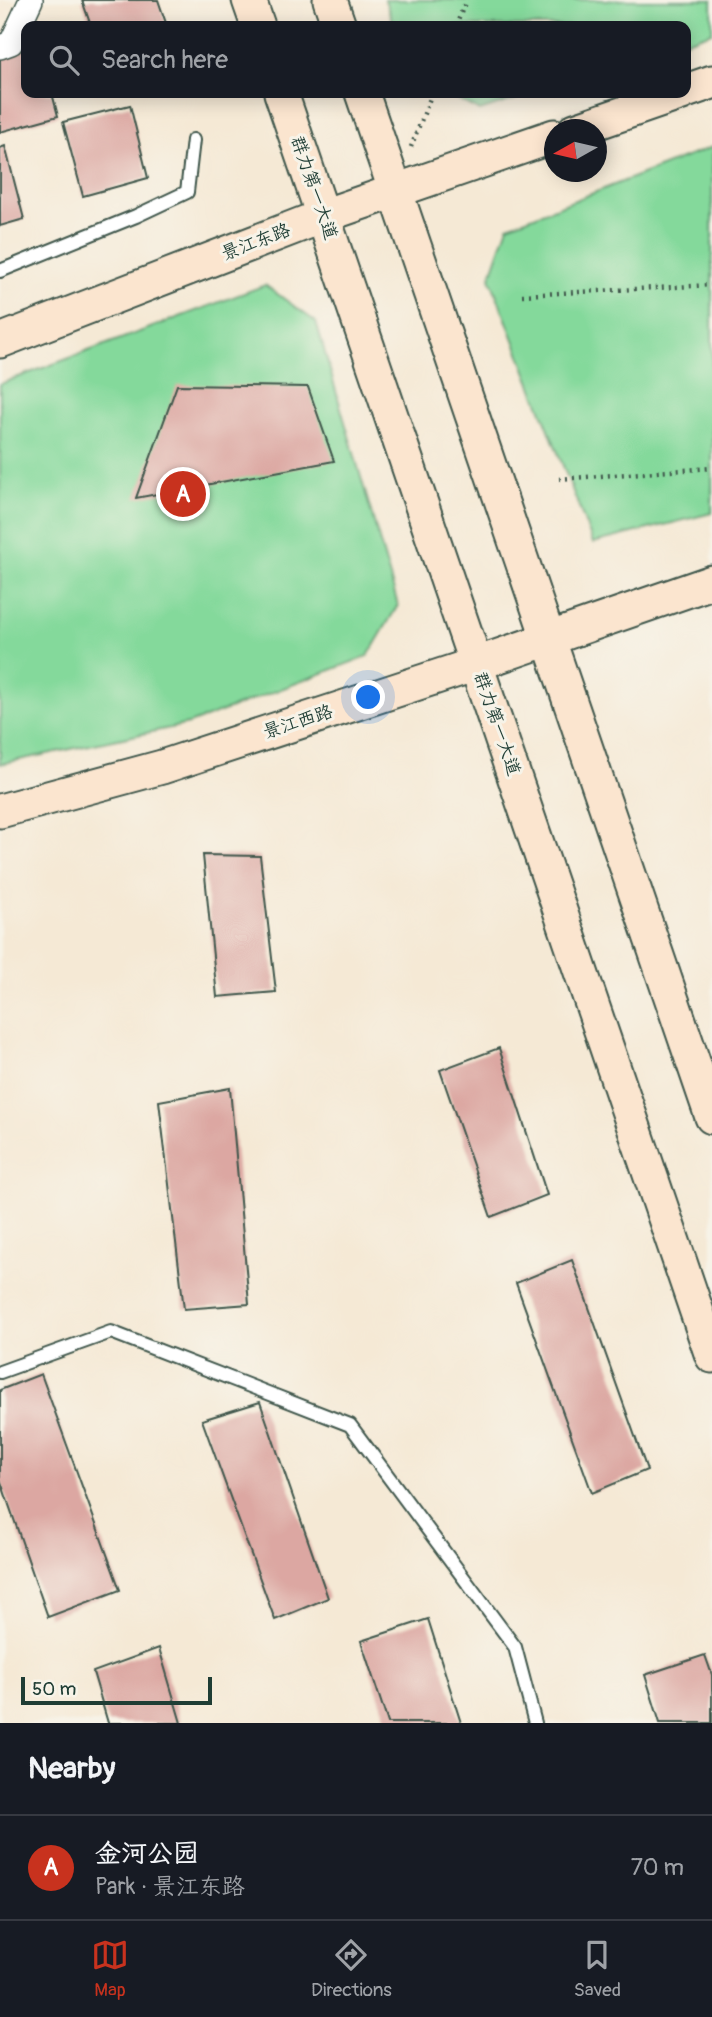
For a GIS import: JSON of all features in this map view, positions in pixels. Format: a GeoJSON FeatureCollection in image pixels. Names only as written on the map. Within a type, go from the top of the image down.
{"type":"FeatureCollection","features":[{"type":"Feature","properties":{"kind":"main road"},"geometry":{"type":"LineString","coordinates":[[249,0],[256,21]]}},
{"type":"Feature","properties":{"kind":"main road"},"geometry":{"type":"LineString","coordinates":[[330,0],[337,21]]}},
{"type":"Feature","properties":{"kind":"main road"},"geometry":{"type":"LineString","coordinates":[[691,90],[712,82]]}},
{"type":"Feature","properties":{"kind":"main road","name":"群力第一大道"},"geometry":{"type":"LineString","coordinates":[[283,98],[712,1356]]}},
{"type":"Feature","properties":{"kind":"main road"},"geometry":{"type":"LineString","coordinates":[[364,98],[712,1117]]}},
{"type":"Feature","properties":{"kind":"main road"},"geometry":{"type":"LineString","coordinates":[[607,119],[667,98]]}},
{"type":"Feature","properties":{"kind":"main road","name":"景江东路"},"geometry":{"type":"LineString","coordinates":[[0,341],[323,216],[544,140]]}},
{"type":"Feature","properties":{"kind":"main road","name":"景江西路"},"geometry":{"type":"LineString","coordinates":[[0,811],[162,767],[476,664],[712,582]]}},
{"type":"Feature","properties":{"kind":"street"},"geometry":{"type":"LineString","coordinates":[[21,21],[31,0]]}},
{"type":"Feature","properties":{"kind":"street"},"geometry":{"type":"LineString","coordinates":[[0,47],[11,43],[21,22]]}},
{"type":"Feature","properties":{"kind":"lane"},"geometry":{"type":"LineString","coordinates":[[0,271],[136,216],[187,192],[193,140]]}},
{"type":"Feature","properties":{"kind":"lane"},"geometry":{"type":"LineString","coordinates":[[0,1372],[111,1332],[350,1425],[514,1647],[536,1723]]}},
{"type":"Feature","properties":{"kind":"path"},"geometry":{"type":"LineString","coordinates":[[458,21],[466,0]]}},
{"type":"Feature","properties":{"kind":"path"},"geometry":{"type":"LineString","coordinates":[[395,191],[430,98]]}},
{"type":"Feature","properties":{"kind":"path"},"geometry":{"type":"LineString","coordinates":[[522,295],[712,285]]}},
{"type":"Feature","properties":{"kind":"path"},"geometry":{"type":"LineString","coordinates":[[559,479],[712,468]]}},
{"type":"Feature","properties":{"kind":"green space"},"geometry":{"type":"Polygon","coordinates":[[[385,0],[712,0],[712,32],[691,39],[691,21],[392,21],[385,0]]]}},
{"type":"Feature","properties":{"kind":"green space"},"geometry":{"type":"Polygon","coordinates":[[[455,98],[518,98],[480,111],[455,98]]]}},
{"type":"Feature","properties":{"kind":"green space"},"geometry":{"type":"Polygon","coordinates":[[[712,147],[712,513],[593,543],[490,278],[508,226],[712,147]]]}},
{"type":"Feature","properties":{"kind":"green space"},"geometry":{"type":"Polygon","coordinates":[[[265,285],[316,322],[398,605],[368,656],[189,724],[0,764],[0,384],[265,285]]]}},
{"type":"Feature","properties":{"kind":"building"},"geometry":{"type":"Polygon","coordinates":[[[82,0],[158,0],[165,21],[89,21],[82,0]]]}},
{"type":"Feature","properties":{"kind":"building"},"geometry":{"type":"Polygon","coordinates":[[[21,47],[21,98],[53,98],[58,116],[0,132],[0,53],[21,47]]]}},
{"type":"Feature","properties":{"kind":"building"},"geometry":{"type":"Polygon","coordinates":[[[130,105],[148,178],[83,196],[63,122],[130,105]]]}},
{"type":"Feature","properties":{"kind":"building"},"geometry":{"type":"Polygon","coordinates":[[[5,146],[24,219],[0,226],[0,148],[5,146]]]}},
{"type":"Feature","properties":{"kind":"building"},"geometry":{"type":"Polygon","coordinates":[[[177,385],[308,387],[334,461],[136,498],[177,385]]]}},
{"type":"Feature","properties":{"kind":"building"},"geometry":{"type":"Polygon","coordinates":[[[203,855],[260,856],[276,992],[217,997],[203,855]]]}},
{"type":"Feature","properties":{"kind":"building"},"geometry":{"type":"Polygon","coordinates":[[[499,1048],[547,1195],[491,1217],[440,1070],[499,1048]]]}},
{"type":"Feature","properties":{"kind":"building"},"geometry":{"type":"Polygon","coordinates":[[[230,1088],[249,1304],[184,1309],[159,1101],[230,1088]]]}},
{"type":"Feature","properties":{"kind":"building"},"geometry":{"type":"Polygon","coordinates":[[[572,1260],[647,1470],[592,1493],[516,1283],[572,1260]]]}},
{"type":"Feature","properties":{"kind":"building"},"geometry":{"type":"Polygon","coordinates":[[[41,1374],[120,1590],[48,1617],[0,1479],[0,1390],[41,1374]]]}},
{"type":"Feature","properties":{"kind":"building"},"geometry":{"type":"Polygon","coordinates":[[[260,1402],[328,1598],[275,1620],[202,1420],[260,1402]]]}},
{"type":"Feature","properties":{"kind":"building"},"geometry":{"type":"Polygon","coordinates":[[[428,1619],[461,1723],[388,1723],[361,1641],[428,1619]]]}},
{"type":"Feature","properties":{"kind":"building"},"geometry":{"type":"Polygon","coordinates":[[[159,1648],[181,1723],[108,1723],[93,1672],[159,1648]]]}},
{"type":"Feature","properties":{"kind":"building"},"geometry":{"type":"Polygon","coordinates":[[[705,1655],[712,1675],[712,1723],[660,1723],[645,1675],[705,1655]]]}},
{"type":"Feature","properties":{"kind":"place","name":"金河公园"},"geometry":{"type":"Point","coordinates":[183,494]}}]}
